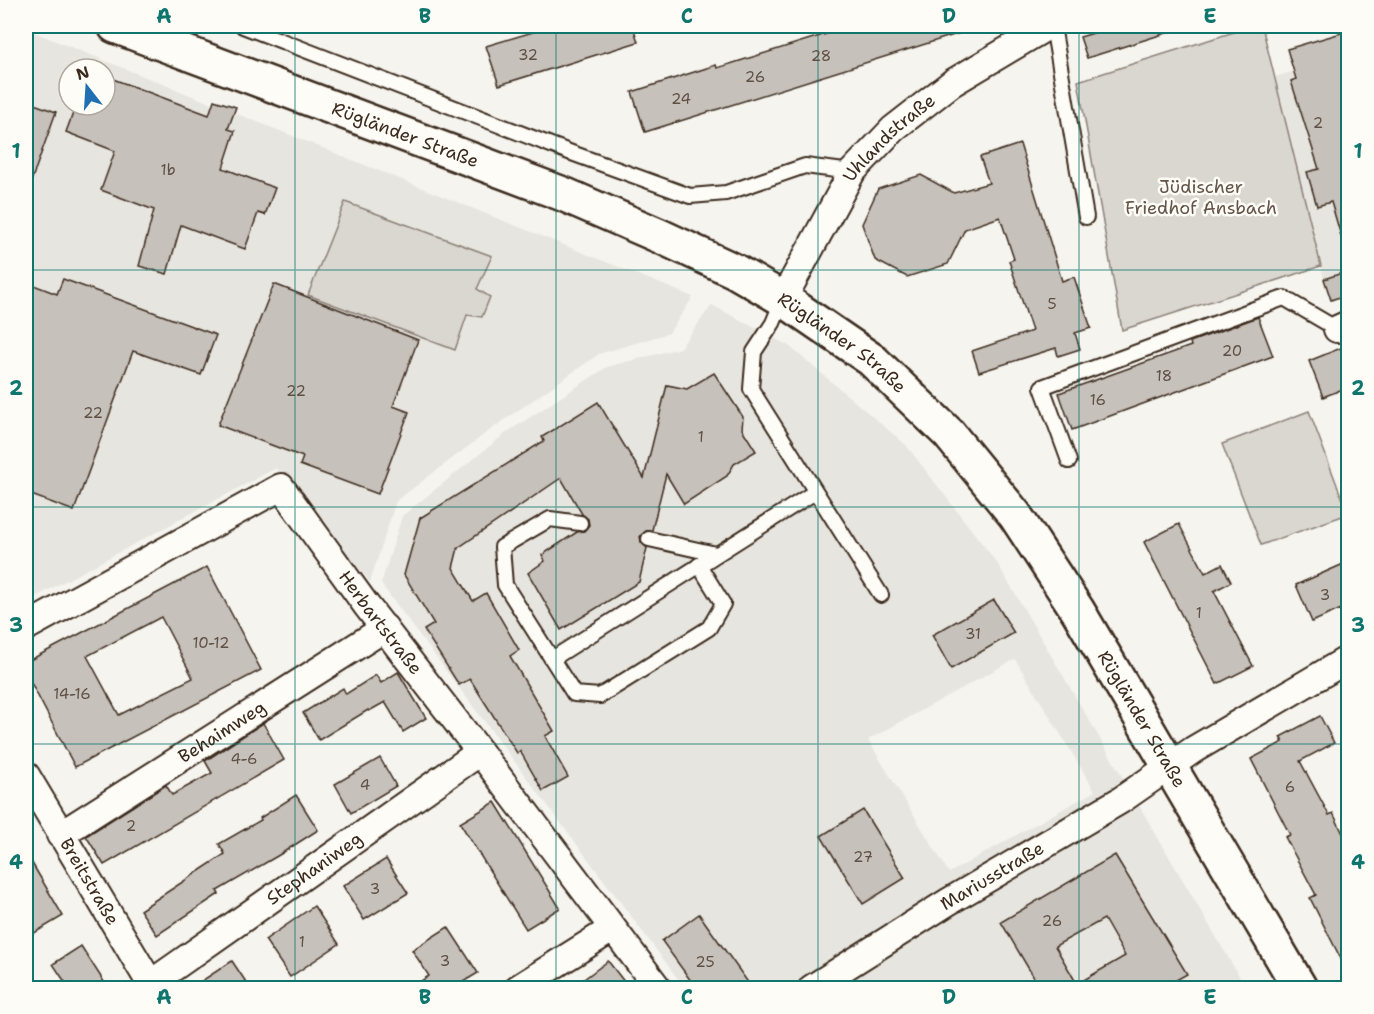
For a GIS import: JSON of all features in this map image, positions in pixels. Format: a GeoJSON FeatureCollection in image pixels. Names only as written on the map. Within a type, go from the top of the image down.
{"type":"FeatureCollection","features":[{"type":"Feature","properties":{"kind":"main road","name":"Rügländer Straße"},"geometry":{"type":"LineString","coordinates":[[115,26],[563,194],[735,271],[783,299],[872,360],[949,434],[1016,514],[1078,611],[1171,766],[1300,988]]}},
{"type":"Feature","properties":{"kind":"street","name":"Uhlandstraße"},"geometry":{"type":"LineString","coordinates":[[783,299],[852,172],[893,129],[1011,34],[1051,26]]}},
{"type":"Feature","properties":{"kind":"street","name":"Herbartstraße"},"geometry":{"type":"LineString","coordinates":[[26,627],[280,487],[366,606],[480,752],[658,988]]}},
{"type":"Feature","properties":{"kind":"street","name":"Behaimweg"},"geometry":{"type":"LineString","coordinates":[[60,835],[385,628]]}},
{"type":"Feature","properties":{"kind":"street","name":"Mariusstraße"},"geometry":{"type":"LineString","coordinates":[[812,988],[948,902],[1121,800],[1220,733],[1348,659]]}},
{"type":"Feature","properties":{"kind":"street","name":"Stephaniweg"},"geometry":{"type":"LineString","coordinates":[[152,986],[480,752]]}},
{"type":"Feature","properties":{"kind":"street","name":"Breitstraße"},"geometry":{"type":"LineString","coordinates":[[26,775],[152,986]]}},
{"type":"Feature","properties":{"kind":"street"},"geometry":{"type":"LineString","coordinates":[[518,988],[612,929]]}},
{"type":"Feature","properties":{"kind":"lane"},"geometry":{"type":"LineString","coordinates":[[243,26],[569,152],[690,196],[726,193],[805,166],[852,172]]}},
{"type":"Feature","properties":{"kind":"lane"},"geometry":{"type":"LineString","coordinates":[[1051,26],[1086,217]]}},
{"type":"Feature","properties":{"kind":"lane"},"geometry":{"type":"LineString","coordinates":[[1069,461],[1041,387],[1284,298],[1343,327]]}},
{"type":"Feature","properties":{"kind":"lane"},"geometry":{"type":"LineString","coordinates":[[783,299],[773,322],[754,352],[751,389],[881,595]]}},
{"type":"Feature","properties":{"kind":"lane"},"geometry":{"type":"LineString","coordinates":[[552,659],[815,492]]}},
{"type":"Feature","properties":{"kind":"lane"},"geometry":{"type":"LineString","coordinates":[[579,523],[550,519],[502,547],[505,585],[574,693],[600,696],[709,628],[723,604],[699,566]]}},
{"type":"Feature","properties":{"kind":"lane"},"geometry":{"type":"LineString","coordinates":[[650,539],[716,554]]}},
{"type":"Feature","properties":{"kind":"shaded area"},"geometry":{"type":"Polygon","coordinates":[[[26,29],[96,57],[57,57],[57,117],[117,117],[117,66],[693,297],[669,333],[599,354],[490,430],[396,501],[370,582],[276,468],[26,602],[26,29]]]}},
{"type":"Feature","properties":{"kind":"shaded area"},"geometry":{"type":"Polygon","coordinates":[[[1348,55],[1348,271],[1324,279],[1275,77],[1348,55]]]}},
{"type":"Feature","properties":{"kind":"shaded area"},"geometry":{"type":"Polygon","coordinates":[[[712,305],[789,346],[906,445],[997,563],[1246,988],[685,988],[381,584],[402,516],[506,433],[607,367],[680,348],[712,305]],[[1015,659],[868,740],[949,873],[1095,791],[1015,659]]]}},
{"type":"Feature","properties":{"kind":"green space","name":"Jüdischer Friedhof Ansbach"},"geometry":{"type":"Polygon","coordinates":[[[1253,26],[1262,26],[1321,266],[1122,330],[1078,81],[1253,26]]]}},
{"type":"Feature","properties":{"kind":"green space"},"geometry":{"type":"Polygon","coordinates":[[[345,202],[492,256],[477,289],[490,297],[482,317],[467,315],[455,350],[308,295],[345,202]]]}},
{"type":"Feature","properties":{"kind":"green space"},"geometry":{"type":"Polygon","coordinates":[[[1309,411],[1348,514],[1261,545],[1222,444],[1309,411]]]}},
{"type":"Feature","properties":{"kind":"building"},"geometry":{"type":"Polygon","coordinates":[[[553,26],[633,26],[638,42],[499,85],[486,46],[553,26]]]}},
{"type":"Feature","properties":{"kind":"building"},"geometry":{"type":"Polygon","coordinates":[[[852,26],[969,26],[970,30],[645,132],[632,92],[852,26]]]}},
{"type":"Feature","properties":{"kind":"building"},"geometry":{"type":"Polygon","coordinates":[[[1117,26],[1175,26],[1176,30],[1087,58],[1080,37],[1117,26]]]}},
{"type":"Feature","properties":{"kind":"building"},"geometry":{"type":"Polygon","coordinates":[[[1348,31],[1348,242],[1343,243],[1331,202],[1317,206],[1307,172],[1319,169],[1291,81],[1296,79],[1287,49],[1348,31]]]}},
{"type":"Feature","properties":{"kind":"building"},"geometry":{"type":"Polygon","coordinates":[[[117,80],[209,115],[214,100],[236,107],[228,129],[235,131],[223,168],[275,188],[265,215],[258,213],[245,249],[181,225],[167,274],[139,266],[154,210],[101,190],[115,151],[66,132],[72,117],[117,117],[117,80]]]}},
{"type":"Feature","properties":{"kind":"building"},"geometry":{"type":"Polygon","coordinates":[[[26,101],[56,112],[28,190],[26,189],[26,101]]]}},
{"type":"Feature","properties":{"kind":"building"},"geometry":{"type":"Polygon","coordinates":[[[1020,144],[1062,281],[1074,277],[1091,328],[1075,333],[1080,349],[1058,356],[1056,348],[979,372],[972,351],[1032,331],[1009,261],[1014,259],[1000,217],[965,229],[948,264],[907,277],[875,260],[862,224],[878,189],[921,175],[954,193],[989,183],[980,157],[1020,144]]]}},
{"type":"Feature","properties":{"kind":"building"},"geometry":{"type":"Polygon","coordinates":[[[1348,271],[1348,294],[1331,300],[1324,279],[1348,271]]]}},
{"type":"Feature","properties":{"kind":"building"},"geometry":{"type":"Polygon","coordinates":[[[63,279],[216,335],[201,375],[133,351],[74,511],[26,493],[26,282],[57,294],[63,279]]]}},
{"type":"Feature","properties":{"kind":"building"},"geometry":{"type":"Polygon","coordinates":[[[274,284],[418,340],[393,406],[409,412],[378,494],[300,465],[303,457],[218,425],[274,284]]]}},
{"type":"Feature","properties":{"kind":"building"},"geometry":{"type":"Polygon","coordinates":[[[1258,317],[1273,356],[1072,430],[1059,393],[1191,346],[1190,342],[1258,317]]]}},
{"type":"Feature","properties":{"kind":"building"},"geometry":{"type":"Polygon","coordinates":[[[1348,345],[1348,387],[1323,397],[1309,361],[1348,345]]]}},
{"type":"Feature","properties":{"kind":"building"},"geometry":{"type":"Polygon","coordinates":[[[714,373],[743,417],[742,429],[756,451],[734,464],[727,476],[684,504],[666,474],[652,530],[640,536],[641,542],[647,548],[639,582],[561,630],[528,573],[545,561],[542,555],[577,532],[584,531],[589,525],[588,519],[582,514],[561,478],[458,548],[453,568],[473,601],[486,593],[519,650],[510,656],[554,731],[545,736],[568,777],[543,791],[520,751],[517,753],[470,679],[459,685],[424,630],[434,624],[404,575],[420,518],[544,441],[542,437],[598,402],[644,478],[667,385],[687,389],[714,373]]]}},
{"type":"Feature","properties":{"kind":"building"},"geometry":{"type":"Polygon","coordinates":[[[1179,524],[1205,573],[1222,564],[1231,582],[1214,591],[1253,666],[1217,684],[1144,542],[1179,524]]]}},
{"type":"Feature","properties":{"kind":"building"},"geometry":{"type":"Polygon","coordinates":[[[1348,562],[1348,606],[1312,622],[1296,585],[1348,562]]]}},
{"type":"Feature","properties":{"kind":"building"},"geometry":{"type":"Polygon","coordinates":[[[207,567],[261,670],[75,767],[26,673],[26,662],[207,567]],[[161,617],[87,656],[119,715],[193,678],[161,617]]]}},
{"type":"Feature","properties":{"kind":"building"},"geometry":{"type":"Polygon","coordinates":[[[994,600],[1014,633],[951,669],[932,635],[994,600]]]}},
{"type":"Feature","properties":{"kind":"building"},"geometry":{"type":"Polygon","coordinates":[[[398,672],[426,718],[403,732],[385,702],[319,740],[303,713],[343,688],[346,694],[376,675],[381,683],[398,672]]]}},
{"type":"Feature","properties":{"kind":"building"},"geometry":{"type":"Polygon","coordinates":[[[1320,716],[1334,743],[1300,761],[1329,815],[1333,813],[1348,844],[1348,973],[1310,898],[1316,895],[1285,837],[1290,835],[1251,759],[1283,742],[1280,737],[1320,716]]]}},
{"type":"Feature","properties":{"kind":"building"},"geometry":{"type":"Polygon","coordinates":[[[263,723],[284,760],[104,865],[86,836],[166,785],[172,795],[212,773],[205,761],[263,723]]]}},
{"type":"Feature","properties":{"kind":"building"},"geometry":{"type":"Polygon","coordinates":[[[380,758],[396,786],[351,813],[335,784],[380,758]]]}},
{"type":"Feature","properties":{"kind":"building"},"geometry":{"type":"Polygon","coordinates":[[[296,795],[318,830],[217,891],[219,894],[157,935],[140,910],[225,854],[219,844],[261,820],[260,818],[296,795]]]}},
{"type":"Feature","properties":{"kind":"building"},"geometry":{"type":"Polygon","coordinates":[[[495,802],[560,908],[526,929],[460,823],[495,802]]]}},
{"type":"Feature","properties":{"kind":"building"},"geometry":{"type":"Polygon","coordinates":[[[863,810],[905,878],[863,904],[821,836],[863,810]]]}},
{"type":"Feature","properties":{"kind":"building"},"geometry":{"type":"Polygon","coordinates":[[[26,853],[63,916],[26,938],[26,853]]]}},
{"type":"Feature","properties":{"kind":"building"},"geometry":{"type":"Polygon","coordinates":[[[1115,855],[1187,974],[1162,988],[1040,988],[1001,922],[1115,855]],[[1104,919],[1055,946],[1077,984],[1125,956],[1104,919]]]}},
{"type":"Feature","properties":{"kind":"building"},"geometry":{"type":"Polygon","coordinates":[[[386,859],[408,893],[364,920],[343,886],[386,859]]]}},
{"type":"Feature","properties":{"kind":"building"},"geometry":{"type":"Polygon","coordinates":[[[314,906],[339,944],[290,977],[265,940],[314,906]]]}},
{"type":"Feature","properties":{"kind":"building"},"geometry":{"type":"Polygon","coordinates":[[[699,914],[752,988],[696,988],[662,941],[699,914]]]}},
{"type":"Feature","properties":{"kind":"building"},"geometry":{"type":"Polygon","coordinates":[[[448,927],[478,973],[453,988],[410,988],[429,976],[412,950],[448,927]]]}},
{"type":"Feature","properties":{"kind":"building"},"geometry":{"type":"Polygon","coordinates":[[[81,946],[108,988],[69,988],[53,964],[81,946]]]}},
{"type":"Feature","properties":{"kind":"building"},"geometry":{"type":"Polygon","coordinates":[[[232,961],[250,988],[191,988],[232,961]]]}},
{"type":"Feature","properties":{"kind":"building"},"geometry":{"type":"Polygon","coordinates":[[[608,961],[629,988],[572,988],[608,961]]]}}]}
